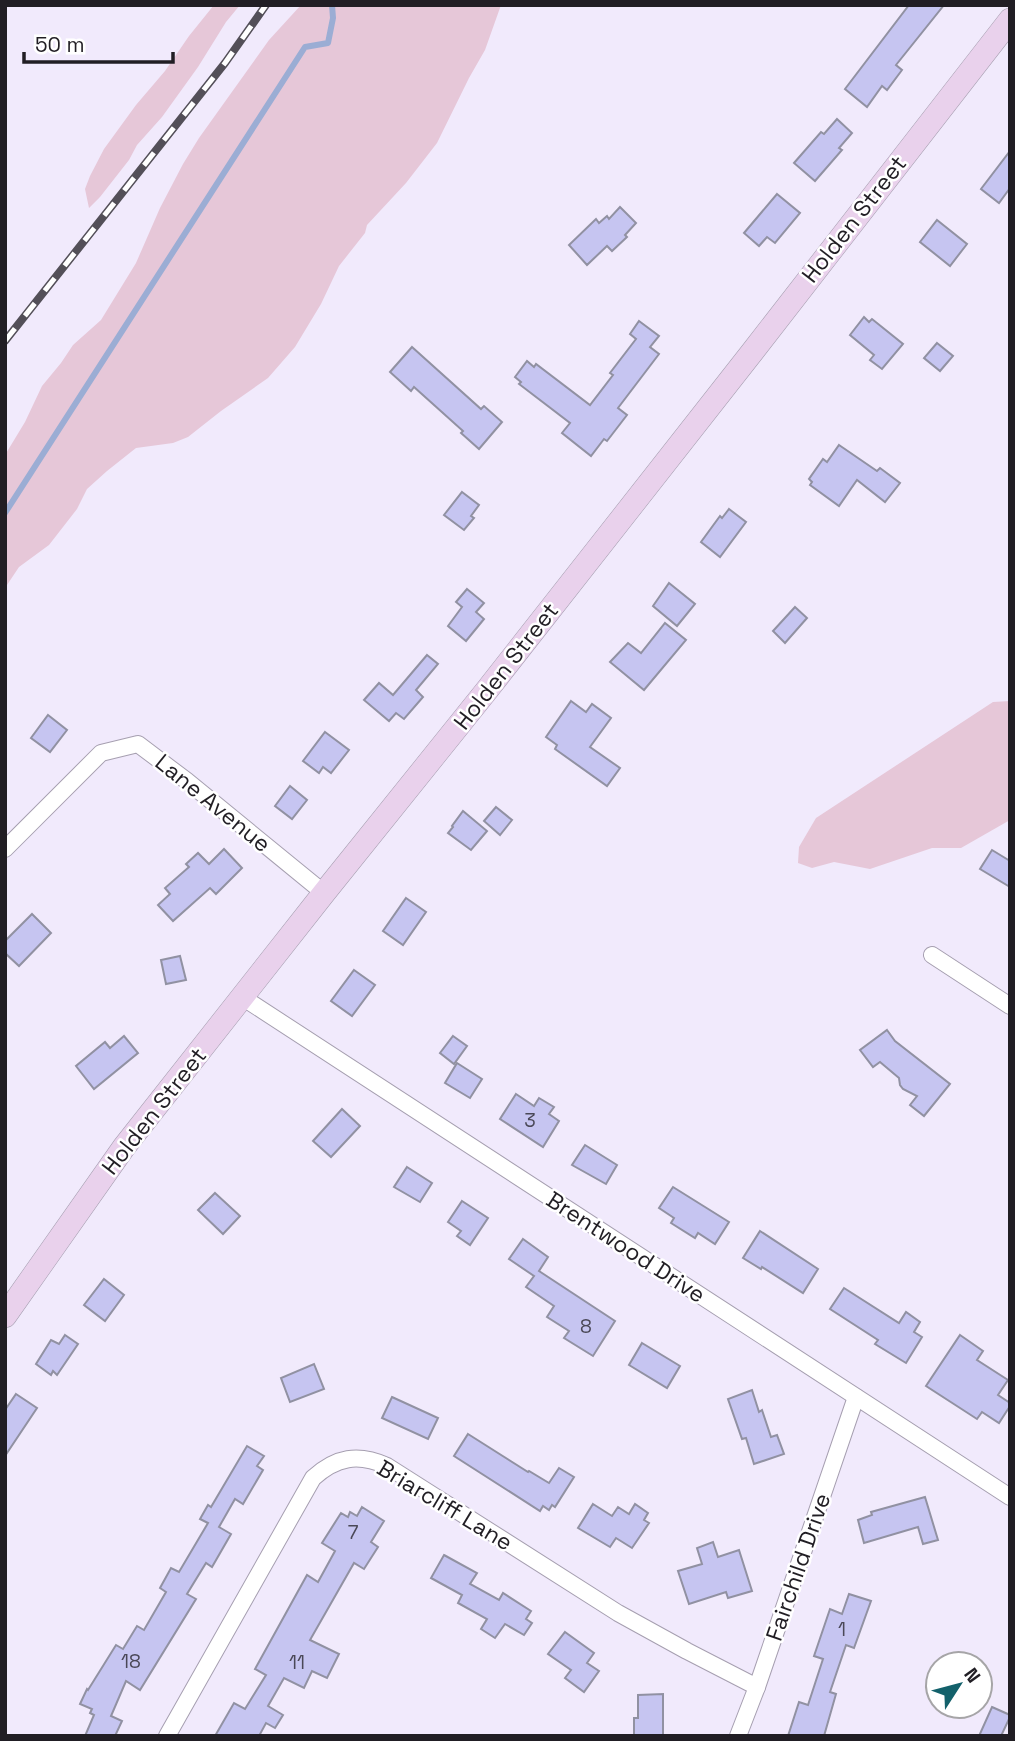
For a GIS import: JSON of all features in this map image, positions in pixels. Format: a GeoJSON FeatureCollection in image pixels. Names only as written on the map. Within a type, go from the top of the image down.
{"type":"FeatureCollection","features":[{"type":"Feature","properties":{"kind":"main road","name":"Holden Street"},"geometry":{"type":"LineString","coordinates":[[5,1315],[124,1147],[487,690],[1010,20]]}},
{"type":"Feature","properties":{"kind":"street","name":"Lane Avenue"},"geometry":{"type":"LineString","coordinates":[[5,849],[101,753],[138,744],[324,892]]}},
{"type":"Feature","properties":{"kind":"street"},"geometry":{"type":"LineString","coordinates":[[932,955],[1010,1006]]}},
{"type":"Feature","properties":{"kind":"street","name":"Brentwood Drive"},"geometry":{"type":"LineString","coordinates":[[242,997],[1010,1497]]}},
{"type":"Feature","properties":{"kind":"street","name":"Fairchild Drive"},"geometry":{"type":"LineString","coordinates":[[738,1736],[856,1397]]}},
{"type":"Feature","properties":{"kind":"street","name":"Briarcliff Lane"},"geometry":{"type":"LineString","coordinates":[[167,1736],[308,1484],[324,1468],[350,1458],[374,1460],[387,1466],[618,1613],[757,1687]]}},
{"type":"Feature","properties":{"kind":"shaded area"},"geometry":{"type":"Polygon","coordinates":[[[214,5],[240,5],[162,117],[89,208],[85,189],[104,149],[214,5]]]}},
{"type":"Feature","properties":{"kind":"shaded area"},"geometry":{"type":"Polygon","coordinates":[[[301,5],[501,5],[485,50],[437,143],[406,183],[367,225],[365,233],[339,266],[321,304],[295,347],[268,378],[188,437],[173,443],[136,448],[107,471],[87,489],[77,509],[49,545],[19,567],[5,588],[5,455],[42,386],[73,345],[101,320],[136,263],[160,208],[199,138],[269,40],[301,5]]]}},
{"type":"Feature","properties":{"kind":"shaded area"},"geometry":{"type":"Polygon","coordinates":[[[1010,701],[1010,820],[961,848],[932,848],[870,869],[834,862],[812,868],[798,863],[799,847],[816,818],[993,702],[1010,701]]]}},
{"type":"Feature","properties":{"kind":"building"},"geometry":{"type":"Polygon","coordinates":[[[909,5],[944,5],[896,65],[902,70],[887,90],[882,86],[867,107],[845,89],[909,5]]]}},
{"type":"Feature","properties":{"kind":"building"},"geometry":{"type":"Polygon","coordinates":[[[837,119],[852,133],[839,148],[842,150],[815,181],[794,163],[821,132],[824,134],[837,119]]]}},
{"type":"Feature","properties":{"kind":"building"},"geometry":{"type":"Polygon","coordinates":[[[1010,151],[1010,188],[999,203],[981,189],[1010,151]]]}},
{"type":"Feature","properties":{"kind":"building"},"geometry":{"type":"Polygon","coordinates":[[[777,194],[800,213],[775,243],[767,237],[759,246],[744,233],[777,194]]]}},
{"type":"Feature","properties":{"kind":"building"},"geometry":{"type":"Polygon","coordinates":[[[620,207],[636,223],[625,235],[627,237],[612,251],[607,246],[587,265],[569,245],[596,219],[599,223],[607,216],[609,219],[620,207]]]}},
{"type":"Feature","properties":{"kind":"building"},"geometry":{"type":"Polygon","coordinates":[[[937,220],[967,244],[950,266],[920,242],[937,220]]]}},
{"type":"Feature","properties":{"kind":"building"},"geometry":{"type":"Polygon","coordinates":[[[864,317],[869,322],[872,319],[903,344],[882,369],[870,360],[874,355],[850,335],[864,317]]]}},
{"type":"Feature","properties":{"kind":"building"},"geometry":{"type":"Polygon","coordinates":[[[639,321],[659,336],[650,347],[659,354],[618,408],[627,415],[607,441],[604,439],[591,456],[562,433],[570,423],[519,384],[521,382],[515,377],[527,361],[534,367],[536,364],[590,405],[636,339],[630,334],[639,321]]]}},
{"type":"Feature","properties":{"kind":"building"},"geometry":{"type":"Polygon","coordinates":[[[937,343],[953,356],[940,371],[924,358],[937,343]]]}},
{"type":"Feature","properties":{"kind":"building"},"geometry":{"type":"Polygon","coordinates":[[[412,347],[481,409],[484,406],[502,422],[479,449],[414,387],[411,391],[390,372],[412,347]]]}},
{"type":"Feature","properties":{"kind":"building"},"geometry":{"type":"Polygon","coordinates":[[[839,445],[877,471],[880,468],[900,483],[885,502],[857,480],[839,506],[810,485],[812,482],[809,479],[823,459],[827,462],[839,445]]]}},
{"type":"Feature","properties":{"kind":"building"},"geometry":{"type":"Polygon","coordinates":[[[462,492],[479,505],[471,516],[474,518],[464,530],[444,515],[462,492]]]}},
{"type":"Feature","properties":{"kind":"building"},"geometry":{"type":"Polygon","coordinates":[[[729,509],[746,522],[720,557],[701,542],[720,516],[722,518],[729,509]]]}},
{"type":"Feature","properties":{"kind":"building"},"geometry":{"type":"Polygon","coordinates":[[[669,583],[695,604],[677,626],[653,606],[669,583]]]}},
{"type":"Feature","properties":{"kind":"building"},"geometry":{"type":"Polygon","coordinates":[[[467,589],[484,603],[476,612],[484,619],[466,641],[448,626],[462,607],[456,602],[467,589]]]}},
{"type":"Feature","properties":{"kind":"building"},"geometry":{"type":"Polygon","coordinates":[[[795,607],[807,618],[785,643],[773,631],[795,607]]]}},
{"type":"Feature","properties":{"kind":"building"},"geometry":{"type":"Polygon","coordinates":[[[665,623],[686,640],[644,690],[610,662],[628,643],[641,653],[665,623]]]}},
{"type":"Feature","properties":{"kind":"building"},"geometry":{"type":"Polygon","coordinates":[[[427,655],[438,664],[416,690],[423,697],[404,719],[396,713],[389,721],[364,700],[379,683],[393,695],[427,655]]]}},
{"type":"Feature","properties":{"kind":"building"},"geometry":{"type":"Polygon","coordinates":[[[571,701],[586,712],[592,704],[611,718],[590,747],[620,768],[607,786],[555,749],[557,745],[546,737],[571,701]]]}},
{"type":"Feature","properties":{"kind":"building"},"geometry":{"type":"Polygon","coordinates":[[[48,715],[67,730],[50,752],[31,738],[48,715]]]}},
{"type":"Feature","properties":{"kind":"building"},"geometry":{"type":"Polygon","coordinates":[[[325,732],[349,750],[331,773],[323,767],[319,773],[303,761],[325,732]]]}},
{"type":"Feature","properties":{"kind":"building"},"geometry":{"type":"Polygon","coordinates":[[[290,786],[307,800],[292,819],[275,806],[290,786]]]}},
{"type":"Feature","properties":{"kind":"building"},"geometry":{"type":"Polygon","coordinates":[[[496,807],[512,820],[500,835],[484,821],[496,807]]]}},
{"type":"Feature","properties":{"kind":"building"},"geometry":{"type":"Polygon","coordinates":[[[463,811],[487,831],[471,850],[448,833],[463,811]]]}},
{"type":"Feature","properties":{"kind":"building"},"geometry":{"type":"Polygon","coordinates":[[[224,849],[242,868],[216,894],[210,888],[173,921],[158,905],[170,894],[165,888],[189,867],[186,864],[198,853],[209,864],[224,849]]]}},
{"type":"Feature","properties":{"kind":"building"},"geometry":{"type":"Polygon","coordinates":[[[992,850],[1010,861],[1010,887],[980,869],[992,850]]]}},
{"type":"Feature","properties":{"kind":"building"},"geometry":{"type":"Polygon","coordinates":[[[406,898],[426,912],[403,945],[383,931],[406,898]]]}},
{"type":"Feature","properties":{"kind":"building"},"geometry":{"type":"Polygon","coordinates":[[[32,914],[51,933],[19,966],[5,953],[5,941],[32,914]]]}},
{"type":"Feature","properties":{"kind":"building"},"geometry":{"type":"Polygon","coordinates":[[[180,956],[186,980],[166,984],[161,960],[180,956]]]}},
{"type":"Feature","properties":{"kind":"building"},"geometry":{"type":"Polygon","coordinates":[[[354,970],[375,985],[352,1016],[331,1001],[354,970]]]}},
{"type":"Feature","properties":{"kind":"building"},"geometry":{"type":"Polygon","coordinates":[[[887,1030],[895,1041],[950,1084],[924,1116],[910,1105],[917,1096],[903,1089],[899,1078],[880,1062],[873,1067],[860,1050],[887,1030]]]}},
{"type":"Feature","properties":{"kind":"building"},"geometry":{"type":"Polygon","coordinates":[[[124,1036],[138,1053],[94,1089],[76,1066],[105,1042],[110,1048],[124,1036]]]}},
{"type":"Feature","properties":{"kind":"building"},"geometry":{"type":"Polygon","coordinates":[[[453,1036],[467,1046],[454,1064],[440,1053],[453,1036]]]}},
{"type":"Feature","properties":{"kind":"building"},"geometry":{"type":"Polygon","coordinates":[[[457,1063],[482,1079],[470,1098],[445,1083],[457,1063]]]}},
{"type":"Feature","properties":{"kind":"building"},"geometry":{"type":"Polygon","coordinates":[[[516,1094],[534,1106],[539,1098],[554,1107],[549,1114],[559,1121],[543,1147],[500,1119],[516,1094]]]}},
{"type":"Feature","properties":{"kind":"building"},"geometry":{"type":"Polygon","coordinates":[[[342,1109],[360,1126],[331,1157],[313,1141],[342,1109]]]}},
{"type":"Feature","properties":{"kind":"building"},"geometry":{"type":"Polygon","coordinates":[[[585,1145],[617,1165],[606,1184],[572,1165],[585,1145]]]}},
{"type":"Feature","properties":{"kind":"building"},"geometry":{"type":"Polygon","coordinates":[[[407,1167],[432,1183],[420,1202],[394,1187],[407,1167]]]}},
{"type":"Feature","properties":{"kind":"building"},"geometry":{"type":"Polygon","coordinates":[[[673,1187],[729,1222],[715,1244],[698,1233],[695,1238],[671,1223],[674,1218],[659,1208],[673,1187]]]}},
{"type":"Feature","properties":{"kind":"building"},"geometry":{"type":"Polygon","coordinates":[[[215,1193],[240,1216],[223,1234],[198,1210],[215,1193]]]}},
{"type":"Feature","properties":{"kind":"building"},"geometry":{"type":"Polygon","coordinates":[[[462,1201],[488,1218],[470,1245],[457,1236],[461,1231],[448,1222],[462,1201]]]}},
{"type":"Feature","properties":{"kind":"building"},"geometry":{"type":"Polygon","coordinates":[[[760,1231],[818,1269],[803,1293],[743,1258],[760,1231]]]}},
{"type":"Feature","properties":{"kind":"building"},"geometry":{"type":"Polygon","coordinates":[[[523,1239],[548,1257],[539,1271],[615,1321],[593,1356],[564,1338],[569,1331],[547,1317],[554,1306],[526,1287],[534,1276],[509,1259],[523,1239]]]}},
{"type":"Feature","properties":{"kind":"building"},"geometry":{"type":"Polygon","coordinates":[[[104,1279],[124,1295],[105,1321],[84,1305],[104,1279]]]}},
{"type":"Feature","properties":{"kind":"building"},"geometry":{"type":"Polygon","coordinates":[[[844,1288],[899,1323],[906,1312],[920,1322],[914,1332],[922,1337],[906,1363],[875,1344],[878,1340],[830,1309],[844,1288]]]}},
{"type":"Feature","properties":{"kind":"building"},"geometry":{"type":"Polygon","coordinates":[[[65,1335],[78,1344],[57,1375],[53,1371],[51,1375],[36,1364],[51,1340],[59,1344],[65,1335]]]}},
{"type":"Feature","properties":{"kind":"building"},"geometry":{"type":"Polygon","coordinates":[[[960,1335],[983,1351],[977,1360],[1008,1380],[998,1395],[1010,1403],[1010,1406],[999,1423],[982,1412],[977,1419],[926,1386],[960,1335]]]}},
{"type":"Feature","properties":{"kind":"building"},"geometry":{"type":"Polygon","coordinates":[[[642,1343],[680,1366],[667,1388],[629,1365],[642,1343]]]}},
{"type":"Feature","properties":{"kind":"building"},"geometry":{"type":"Polygon","coordinates":[[[314,1364],[324,1389],[290,1402],[281,1378],[314,1364]]]}},
{"type":"Feature","properties":{"kind":"building"},"geometry":{"type":"Polygon","coordinates":[[[752,1390],[771,1437],[777,1435],[784,1454],[754,1464],[746,1438],[742,1439],[728,1399],[752,1390]]]}},
{"type":"Feature","properties":{"kind":"building"},"geometry":{"type":"Polygon","coordinates":[[[16,1394],[37,1408],[5,1456],[5,1410],[16,1394]]]}},
{"type":"Feature","properties":{"kind":"building"},"geometry":{"type":"Polygon","coordinates":[[[392,1397],[438,1418],[428,1439],[382,1418],[392,1397]]]}},
{"type":"Feature","properties":{"kind":"building"},"geometry":{"type":"Polygon","coordinates":[[[468,1434],[549,1483],[559,1468],[574,1477],[555,1507],[552,1505],[549,1510],[543,1506],[540,1511],[454,1456],[468,1434]]]}},
{"type":"Feature","properties":{"kind":"building"},"geometry":{"type":"Polygon","coordinates":[[[247,1446],[264,1456],[257,1466],[263,1470],[243,1504],[235,1499],[219,1527],[231,1534],[212,1567],[206,1563],[187,1594],[196,1599],[140,1690],[126,1681],[111,1716],[122,1721],[115,1736],[85,1736],[94,1715],[90,1713],[92,1709],[80,1704],[87,1689],[116,1645],[123,1649],[137,1626],[144,1630],[166,1592],[160,1588],[171,1568],[179,1572],[208,1523],[200,1519],[208,1505],[211,1507],[247,1446]]]}},
{"type":"Feature","properties":{"kind":"building"},"geometry":{"type":"Polygon","coordinates":[[[925,1497],[938,1540],[923,1544],[918,1527],[864,1543],[858,1520],[872,1515],[871,1512],[925,1497]]]}},
{"type":"Feature","properties":{"kind":"building"},"geometry":{"type":"Polygon","coordinates":[[[593,1504],[612,1516],[618,1507],[629,1514],[635,1504],[648,1513],[644,1520],[649,1523],[632,1548],[616,1538],[610,1547],[578,1528],[593,1504]]]}},
{"type":"Feature","properties":{"kind":"building"},"geometry":{"type":"Polygon","coordinates":[[[362,1507],[384,1521],[371,1542],[378,1547],[364,1569],[354,1563],[310,1640],[339,1654],[327,1678],[312,1671],[304,1688],[284,1678],[268,1706],[283,1715],[275,1728],[266,1723],[259,1736],[215,1736],[234,1703],[245,1709],[266,1675],[255,1669],[307,1575],[318,1582],[335,1551],[322,1543],[341,1513],[348,1517],[350,1512],[357,1516],[362,1507]]]}},
{"type":"Feature","properties":{"kind":"building"},"geometry":{"type":"Polygon","coordinates":[[[713,1542],[718,1557],[739,1550],[752,1591],[728,1598],[726,1592],[689,1604],[678,1571],[702,1564],[697,1548],[713,1542]]]}},
{"type":"Feature","properties":{"kind":"building"},"geometry":{"type":"Polygon","coordinates":[[[444,1555],[477,1573],[470,1584],[499,1600],[503,1593],[531,1611],[526,1619],[532,1623],[524,1635],[505,1624],[495,1638],[481,1629],[487,1619],[458,1603],[462,1595],[431,1578],[444,1555]]]}},
{"type":"Feature","properties":{"kind":"building"},"geometry":{"type":"Polygon","coordinates":[[[849,1594],[871,1601],[854,1648],[846,1645],[830,1692],[836,1694],[824,1736],[788,1736],[799,1702],[808,1705],[823,1659],[814,1656],[830,1609],[842,1614],[849,1594]]]}},
{"type":"Feature","properties":{"kind":"building"},"geometry":{"type":"Polygon","coordinates":[[[565,1632],[594,1653],[587,1663],[599,1671],[584,1692],[565,1678],[571,1670],[548,1654],[565,1632]]]}},
{"type":"Feature","properties":{"kind":"building"},"geometry":{"type":"Polygon","coordinates":[[[663,1694],[663,1736],[634,1736],[634,1718],[638,1718],[638,1695],[663,1694]]]}},
{"type":"Feature","properties":{"kind":"building"},"geometry":{"type":"Polygon","coordinates":[[[994,1708],[1010,1715],[1001,1736],[979,1736],[986,1720],[994,1720],[994,1708]]]}},
{"type":"Feature","properties":{"kind":"waterway"},"geometry":{"type":"LineString","coordinates":[[5,513],[305,47],[328,43],[333,18],[332,5]]}},
{"type":"Feature","properties":{"kind":"railway"},"geometry":{"type":"LineString","coordinates":[[5,341],[225,63],[266,5]]}}]}
